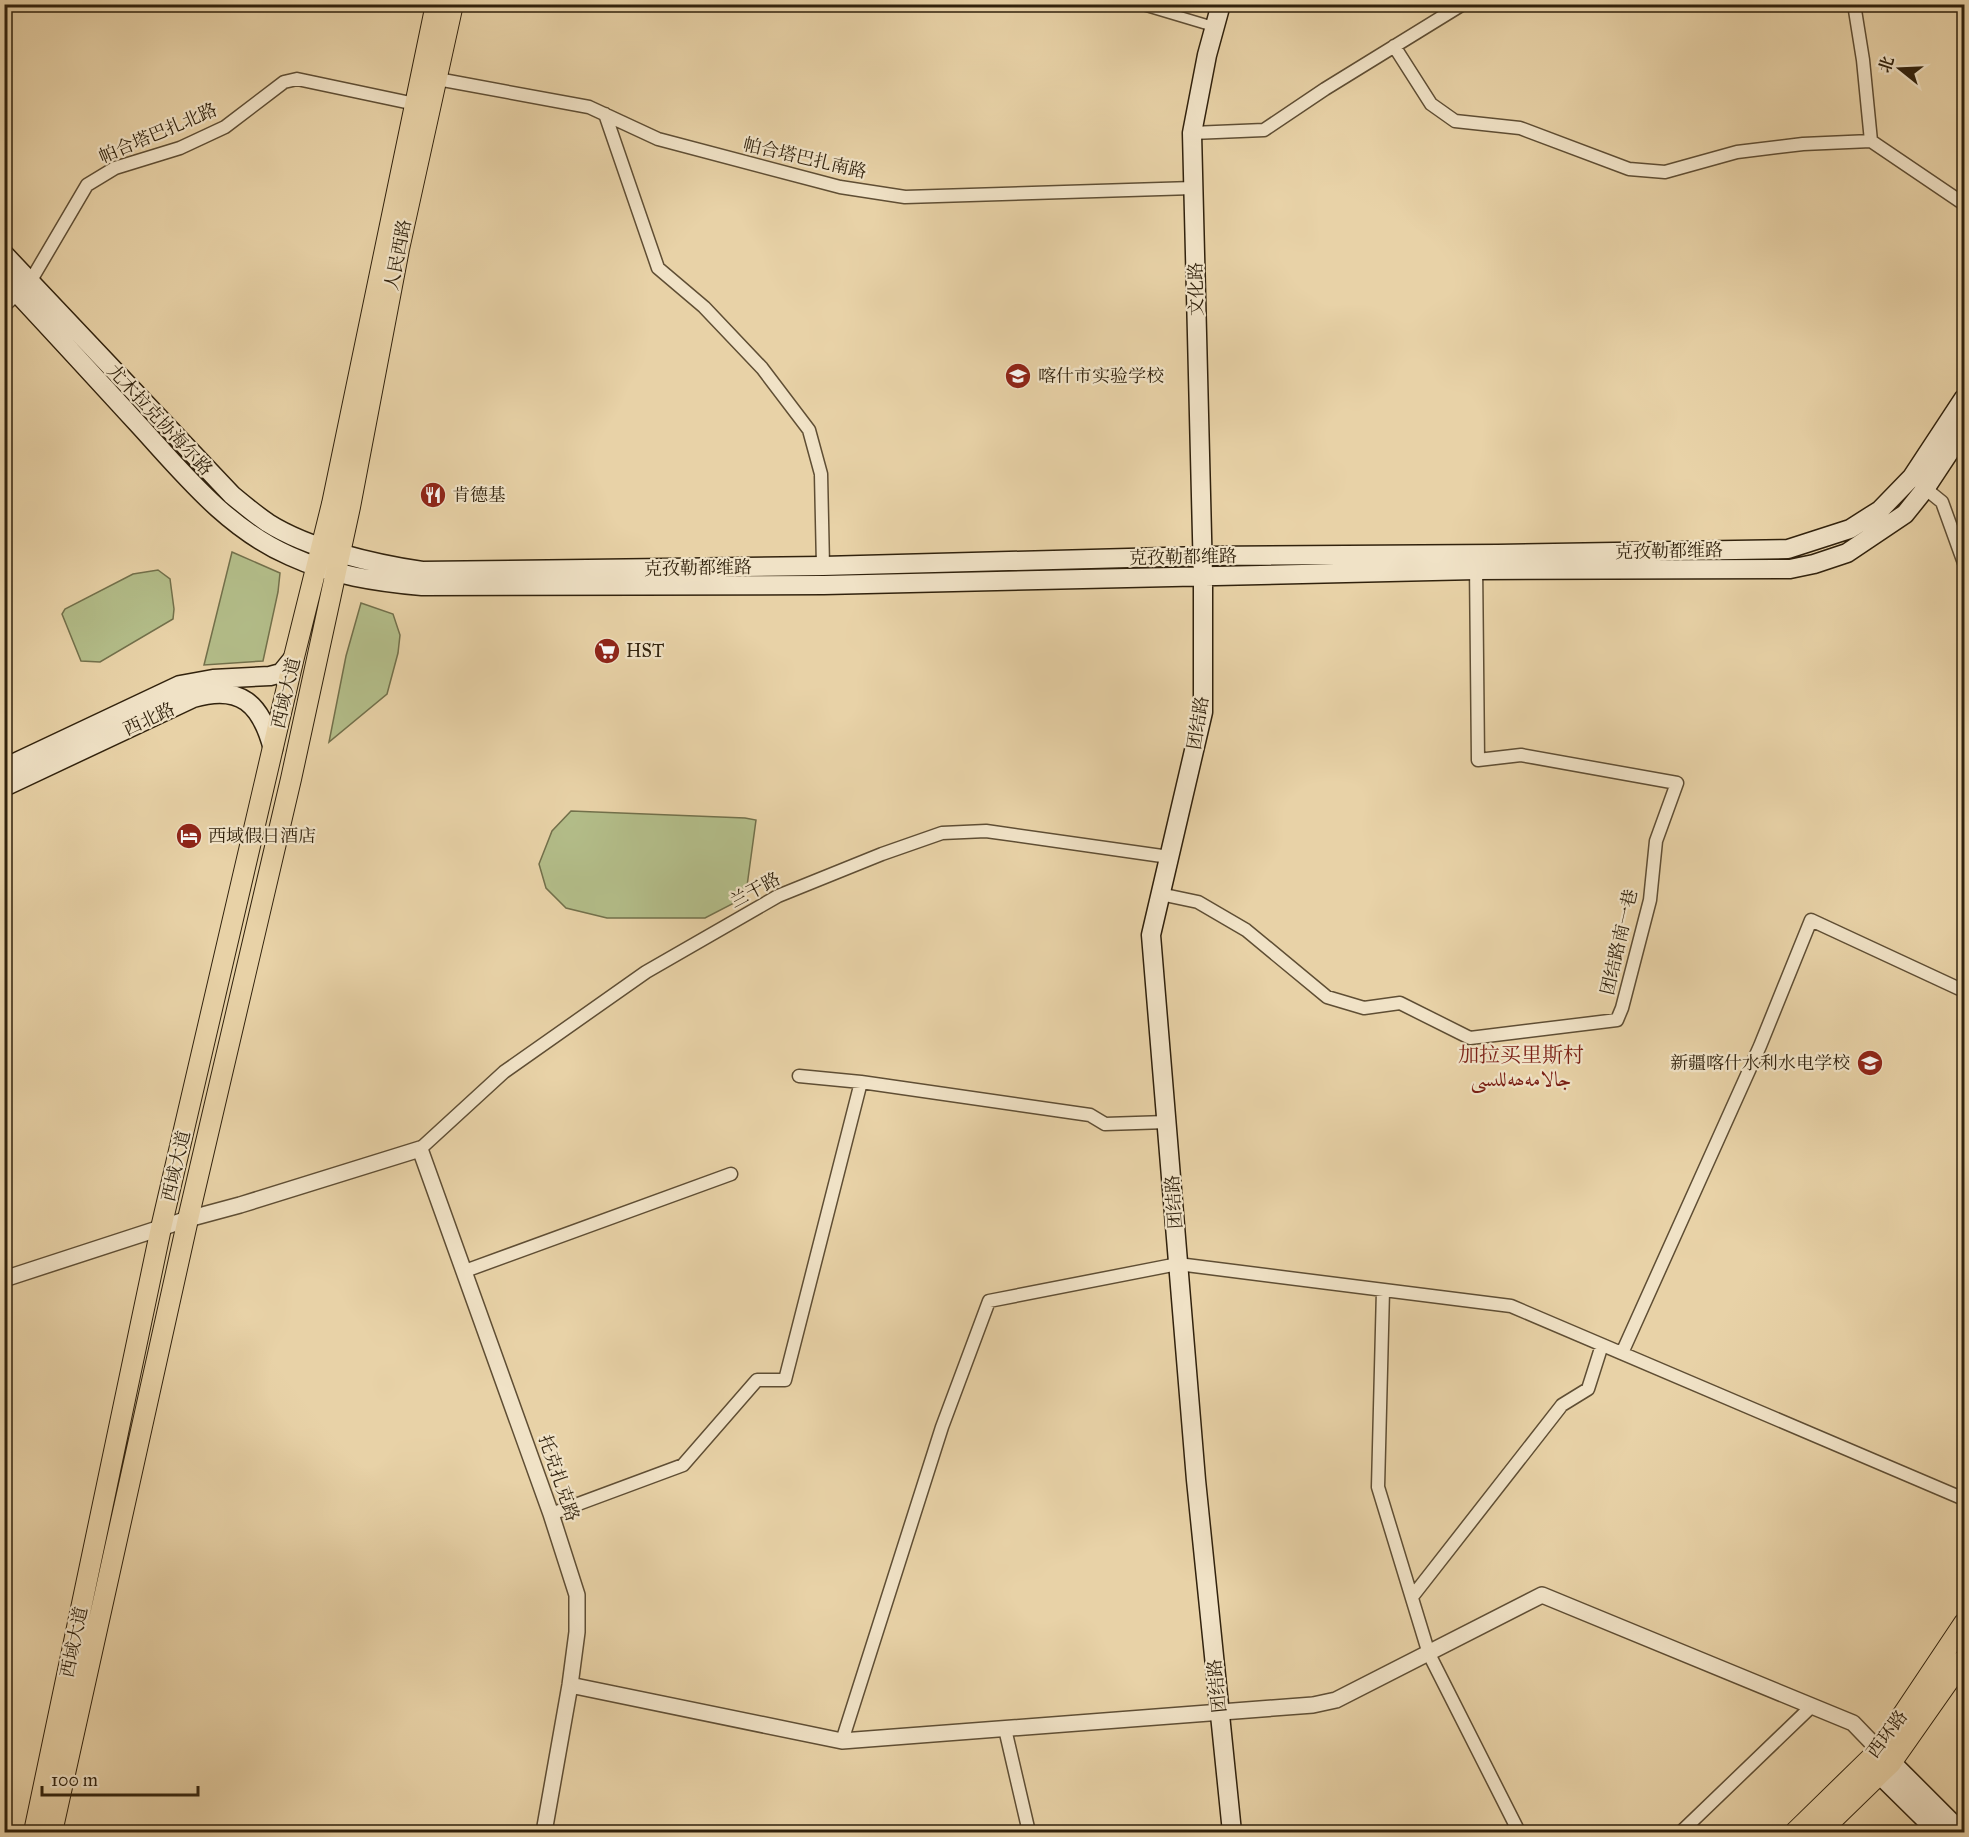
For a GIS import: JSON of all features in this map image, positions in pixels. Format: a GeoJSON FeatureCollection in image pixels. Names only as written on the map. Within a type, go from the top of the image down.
{"type":"FeatureCollection","features":[{"type":"Feature","properties":{"kind":"main road","name":"人民西路"},"geometry":{"type":"LineString","coordinates":[[429,77],[436,4]]}},
{"type":"Feature","properties":{"kind":"main road","name":"人民西路"},"geometry":{"type":"LineString","coordinates":[[341,505],[399,249],[422,106],[453,4]]}},
{"type":"Feature","properties":{"kind":"main road","name":"文化路"},"geometry":{"type":"LineString","coordinates":[[1203,576],[1192,133],[1207,55],[1221,4]]}},
{"type":"Feature","properties":{"kind":"main road","name":"尤木拉克协海尔路"},"geometry":{"type":"LineString","coordinates":[[4,254],[24,288],[215,508],[264,543],[290,557],[316,566],[338,562]]}},
{"type":"Feature","properties":{"kind":"main road","name":"尤木拉克协海尔路"},"geometry":{"type":"LineString","coordinates":[[4,279],[24,288],[232,495],[269,524],[297,538],[321,546],[338,562]]}},
{"type":"Feature","properties":{"kind":"main road","name":"克孜勒都维路"},"geometry":{"type":"LineString","coordinates":[[338,562],[422,571],[823,566],[1203,556],[1790,569],[1847,553],[1905,514],[1919,483],[1965,398]]}},
{"type":"Feature","properties":{"kind":"main road","name":"克孜勒都维路"},"geometry":{"type":"LineString","coordinates":[[1919,483],[1965,430]]}},
{"type":"Feature","properties":{"kind":"main road","name":"西域大道"},"geometry":{"type":"LineString","coordinates":[[34,1833],[161,1228],[316,566],[321,546],[341,505]]}},
{"type":"Feature","properties":{"kind":"main road","name":"西域大道"},"geometry":{"type":"LineString","coordinates":[[52,1833],[188,1219],[291,778],[338,562],[341,505]]}},
{"type":"Feature","properties":{"kind":"main road","name":"克孜勒都维路"},"geometry":{"type":"LineString","coordinates":[[338,562],[376,582],[422,586],[836,585],[1203,576],[1476,562]]}},
{"type":"Feature","properties":{"kind":"main road","name":"团结路"},"geometry":{"type":"LineString","coordinates":[[1203,576],[1203,712],[1151,935],[1196,1480],[1232,1833]]}},
{"type":"Feature","properties":{"kind":"main road","name":"西北路"},"geometry":{"type":"LineString","coordinates":[[4,768],[180,685],[213,679],[270,676],[281,673],[294,657]]}},
{"type":"Feature","properties":{"kind":"main road","name":"西北路"},"geometry":{"type":"LineString","coordinates":[[4,787],[193,698],[208,694],[232,694],[245,699],[256,709],[267,727],[273,749]]}},
{"type":"Feature","properties":{"kind":"main road","name":"西环路"},"geometry":{"type":"LineString","coordinates":[[1795,1833],[1879,1762],[1965,1623]]}},
{"type":"Feature","properties":{"kind":"main road","name":"西环路"},"geometry":{"type":"LineString","coordinates":[[1820,1833],[1965,1659]]}},
{"type":"Feature","properties":{"kind":"main road"},"geometry":{"type":"LineString","coordinates":[[1879,1762],[1938,1833]]}},
{"type":"Feature","properties":{"kind":"main road"},"geometry":{"type":"LineString","coordinates":[[1879,1762],[1961,1833]]}},
{"type":"Feature","properties":{"kind":"street"},"geometry":{"type":"LineString","coordinates":[[1138,4],[1215,27]]}},
{"type":"Feature","properties":{"kind":"street"},"geometry":{"type":"LineString","coordinates":[[1192,133],[1264,130],[1462,4]]}},
{"type":"Feature","properties":{"kind":"street"},"geometry":{"type":"LineString","coordinates":[[1854,4],[1863,60],[1870,141]]}},
{"type":"Feature","properties":{"kind":"street"},"geometry":{"type":"LineString","coordinates":[[1394,46],[1431,104],[1455,121],[1520,128],[1629,169],[1665,172],[1737,152],[1803,144],[1870,141],[1965,204]]}},
{"type":"Feature","properties":{"kind":"street","name":"帕合塔巴扎南路"},"geometry":{"type":"LineString","coordinates":[[429,77],[589,106],[658,139],[840,187],[905,197],[1193,188]]}},
{"type":"Feature","properties":{"kind":"street","name":"帕合塔巴扎北路"},"geometry":{"type":"LineString","coordinates":[[4,306],[24,288],[87,185],[115,168],[180,148],[225,127],[284,82],[297,80],[422,106]]}},
{"type":"Feature","properties":{"kind":"street"},"geometry":{"type":"LineString","coordinates":[[605,114],[658,268],[704,307],[762,368],[809,430],[821,474],[823,566]]}},
{"type":"Feature","properties":{"kind":"street"},"geometry":{"type":"LineString","coordinates":[[1919,483],[1942,502],[1965,563]]}},
{"type":"Feature","properties":{"kind":"street","name":"团结路南一巷"},"geometry":{"type":"LineString","coordinates":[[1160,894],[1198,902],[1246,930],[1327,997],[1364,1008],[1400,1003],[1470,1038],[1617,1020],[1650,900],[1656,841],[1677,783],[1521,755],[1478,760],[1476,562]]}},
{"type":"Feature","properties":{"kind":"street","name":"兰干路"},"geometry":{"type":"LineString","coordinates":[[420,1149],[504,1072],[646,972],[778,896],[882,854],[942,833],[986,831],[1170,856]]}},
{"type":"Feature","properties":{"kind":"street"},"geometry":{"type":"LineString","coordinates":[[1622,1353],[1760,1046],[1811,920],[1965,991]]}},
{"type":"Feature","properties":{"kind":"street"},"geometry":{"type":"LineString","coordinates":[[799,1076],[861,1082],[1090,1114],[1105,1124],[1167,1122]]}},
{"type":"Feature","properties":{"kind":"street"},"geometry":{"type":"LineString","coordinates":[[551,1514],[683,1465],[757,1380],[785,1380],[861,1082]]}},
{"type":"Feature","properties":{"kind":"street"},"geometry":{"type":"LineString","coordinates":[[4,1279],[188,1219],[420,1149]]}},
{"type":"Feature","properties":{"kind":"street","name":"托克扎克路"},"geometry":{"type":"LineString","coordinates":[[420,1149],[551,1514],[577,1595],[577,1632],[570,1685],[544,1833]]}},
{"type":"Feature","properties":{"kind":"street"},"geometry":{"type":"LineString","coordinates":[[465,1271],[731,1174]]}},
{"type":"Feature","properties":{"kind":"street"},"geometry":{"type":"LineString","coordinates":[[842,1740],[942,1427],[989,1301],[1178,1264],[1511,1306],[1965,1498]]}},
{"type":"Feature","properties":{"kind":"street"},"geometry":{"type":"LineString","coordinates":[[1383,1290],[1378,1487],[1429,1654],[1519,1833]]}},
{"type":"Feature","properties":{"kind":"street"},"geometry":{"type":"LineString","coordinates":[[1412,1597],[1562,1405],[1588,1389],[1602,1345]]}},
{"type":"Feature","properties":{"kind":"street"},"geometry":{"type":"LineString","coordinates":[[570,1685],[842,1740],[1220,1713],[1336,1700],[1542,1595],[1853,1724],[1879,1762]]}},
{"type":"Feature","properties":{"kind":"street"},"geometry":{"type":"LineString","coordinates":[[1681,1833],[1812,1706]]}},
{"type":"Feature","properties":{"kind":"street"},"geometry":{"type":"LineString","coordinates":[[1005,1729],[1029,1833]]}},
{"type":"Feature","properties":{"kind":"green space"},"geometry":{"type":"Polygon","coordinates":[[[232,552],[280,573],[263,661],[204,665],[232,552]]]}},
{"type":"Feature","properties":{"kind":"green space"},"geometry":{"type":"Polygon","coordinates":[[[158,570],[170,579],[173,619],[100,662],[81,661],[62,614],[65,609],[133,574],[158,570]]]}},
{"type":"Feature","properties":{"kind":"green space"},"geometry":{"type":"Polygon","coordinates":[[[361,603],[393,614],[400,635],[398,653],[387,694],[329,742],[346,656],[361,603]]]}},
{"type":"Feature","properties":{"kind":"green space"},"geometry":{"type":"Polygon","coordinates":[[[571,811],[756,820],[747,886],[736,902],[705,918],[607,918],[566,908],[546,888],[539,864],[552,831],[571,811]]]}},
{"type":"Feature","properties":{"kind":"place","name":"喀什市实验学校"},"geometry":{"type":"Point","coordinates":[1018,376]}},
{"type":"Feature","properties":{"kind":"place","name":"肯德基"},"geometry":{"type":"Point","coordinates":[433,495]}},
{"type":"Feature","properties":{"kind":"place","name":"HST"},"geometry":{"type":"Point","coordinates":[607,651]}},
{"type":"Feature","properties":{"kind":"place","name":"西域假日酒店"},"geometry":{"type":"Point","coordinates":[189,836]}},
{"type":"Feature","properties":{"kind":"place","name":"新疆喀什水利水电学校"},"geometry":{"type":"Point","coordinates":[1870,1063]}},
{"type":"Feature","properties":{"kind":"district","name":"加拉买里斯村 جالامەھەللىسى"},"geometry":{"type":"Point","coordinates":[1521,1067]}}]}
